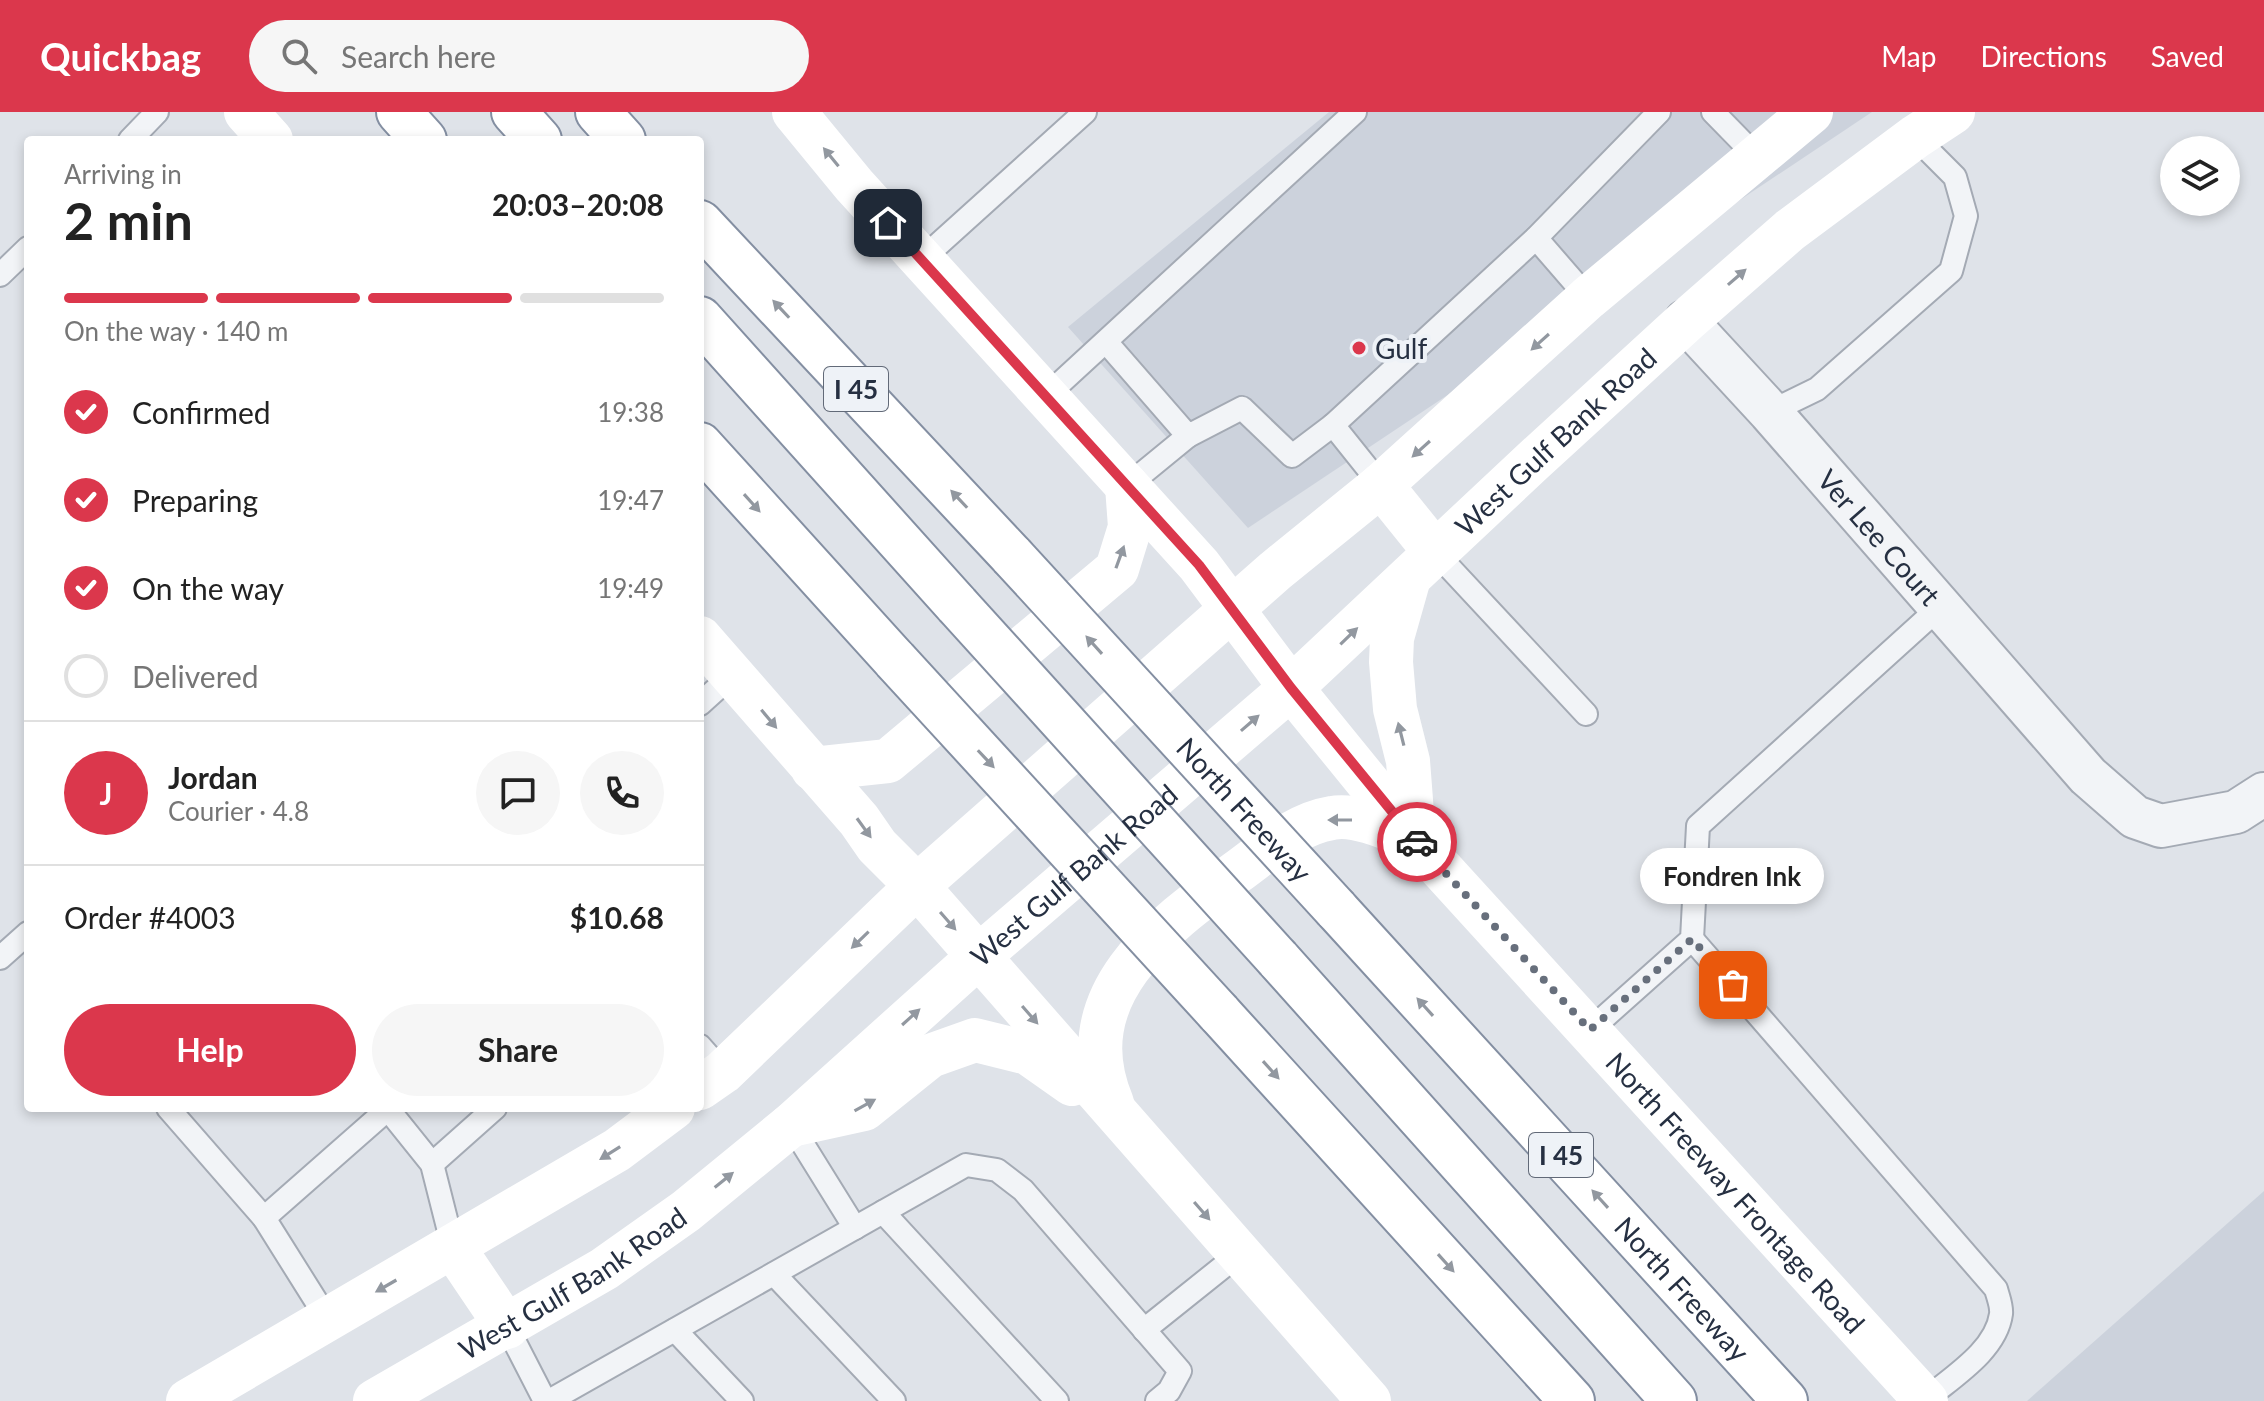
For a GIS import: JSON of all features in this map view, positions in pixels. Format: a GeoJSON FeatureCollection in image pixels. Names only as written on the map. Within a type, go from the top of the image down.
{"type":"FeatureCollection","features":[{"type":"Feature","properties":{"kind":"main road"},"geometry":{"type":"LineString","coordinates":[[246,112],[267,136]]}},
{"type":"Feature","properties":{"kind":"main road"},"geometry":{"type":"LineString","coordinates":[[399,112],[420,136]]}},
{"type":"Feature","properties":{"kind":"main road"},"geometry":{"type":"LineString","coordinates":[[514,112],[535,136]]}},
{"type":"Feature","properties":{"kind":"main road"},"geometry":{"type":"LineString","coordinates":[[598,112],[619,136]]}},
{"type":"Feature","properties":{"kind":"main road","name":"North Freeway Frontage Road"},"geometry":{"type":"LineString","coordinates":[[794,112],[921,260],[1199,565],[1291,688],[1414,839],[1926,1400]]}},
{"type":"Feature","properties":{"kind":"main road"},"geometry":{"type":"LineString","coordinates":[[708,1069],[1275,571],[1381,485],[1588,298],[1811,112]]}},
{"type":"Feature","properties":{"kind":"main road","name":"West Gulf Bank Road"},"geometry":{"type":"LineString","coordinates":[[375,1401],[604,1269],[674,1220],[791,1125],[979,956],[1291,688],[1686,321],[1790,230],[1953,112]]}},
{"type":"Feature","properties":{"kind":"main road","name":"North Freeway"},"geometry":{"type":"LineString","coordinates":[[704,227],[1012,556],[1785,1401]]}},
{"type":"Feature","properties":{"kind":"main road","name":"I 45"},"geometry":{"type":"LineString","coordinates":[[704,323],[1674,1401]]}},
{"type":"Feature","properties":{"kind":"main road"},"geometry":{"type":"LineString","coordinates":[[704,449],[1572,1401]]}},
{"type":"Feature","properties":{"kind":"main road"},"geometry":{"type":"LineString","coordinates":[[1117,1115],[1100,1069],[1098,1046],[1101,1024],[1109,1000],[1123,977],[1175,918],[1290,833],[1333,817],[1370,822],[1414,839],[1408,761],[1395,709],[1391,662],[1392,638],[1422,565],[1381,485]]}},
{"type":"Feature","properties":{"kind":"main road"},"geometry":{"type":"LineString","coordinates":[[813,769],[888,761],[1117,569],[1130,527],[1127,486]]}},
{"type":"Feature","properties":{"kind":"main road"},"geometry":{"type":"LineString","coordinates":[[704,643],[859,820],[877,846],[917,886],[1239,1254],[1353,1395]]}},
{"type":"Feature","properties":{"kind":"main road"},"geometry":{"type":"LineString","coordinates":[[791,1125],[864,1109],[930,1056],[975,1040],[1028,1053],[1117,1115]]}},
{"type":"Feature","properties":{"kind":"main road"},"geometry":{"type":"LineString","coordinates":[[188,1401],[617,1150],[668,1112]]}},
{"type":"Feature","properties":{"kind":"main road"},"geometry":{"type":"LineString","coordinates":[[453,1247],[507,1327]]}},
{"type":"Feature","properties":{"kind":"street","name":"Ver Lee Court"},"geometry":{"type":"LineString","coordinates":[[1686,321],[1770,412],[2071,756],[2117,803],[2135,817],[2161,826],[2236,812],[2264,794]]}},
{"type":"Feature","properties":{"kind":"lane"},"geometry":{"type":"LineString","coordinates":[[134,136],[157,112]]}},
{"type":"Feature","properties":{"kind":"lane"},"geometry":{"type":"LineString","coordinates":[[921,260],[1085,112]]}},
{"type":"Feature","properties":{"kind":"lane"},"geometry":{"type":"LineString","coordinates":[[1045,397],[1355,112]]}},
{"type":"Feature","properties":{"kind":"lane"},"geometry":{"type":"LineString","coordinates":[[1127,486],[1188,436],[1242,408],[1292,456],[1333,425],[1536,238],[1659,112]]}},
{"type":"Feature","properties":{"kind":"lane"},"geometry":{"type":"LineString","coordinates":[[1713,112],[1756,156]]}},
{"type":"Feature","properties":{"kind":"lane"},"geometry":{"type":"LineString","coordinates":[[1770,412],[1817,389],[1951,271],[1966,216],[1955,177],[1915,137]]}},
{"type":"Feature","properties":{"kind":"lane"},"geometry":{"type":"LineString","coordinates":[[1536,238],[1588,298]]}},
{"type":"Feature","properties":{"kind":"lane"},"geometry":{"type":"LineString","coordinates":[[0,275],[24,252]]}},
{"type":"Feature","properties":{"kind":"lane"},"geometry":{"type":"LineString","coordinates":[[1107,343],[1188,436]]}},
{"type":"Feature","properties":{"kind":"lane"},"geometry":{"type":"LineString","coordinates":[[1333,425],[1381,485]]}},
{"type":"Feature","properties":{"kind":"lane"},"geometry":{"type":"LineString","coordinates":[[1422,565],[1586,714]]}},
{"type":"Feature","properties":{"kind":"lane"},"geometry":{"type":"LineString","coordinates":[[1926,1400],[1981,1352],[1995,1335],[2001,1311],[1996,1289],[1692,939],[1698,826],[1940,607]]}},
{"type":"Feature","properties":{"kind":"lane"},"geometry":{"type":"LineString","coordinates":[[704,700],[732,675]]}},
{"type":"Feature","properties":{"kind":"lane"},"geometry":{"type":"LineString","coordinates":[[0,958],[24,937]]}},
{"type":"Feature","properties":{"kind":"lane"},"geometry":{"type":"LineString","coordinates":[[1590,1030],[1692,939]]}},
{"type":"Feature","properties":{"kind":"lane"},"geometry":{"type":"LineString","coordinates":[[171,1112],[264,1218],[328,1320]]}},
{"type":"Feature","properties":{"kind":"lane"},"geometry":{"type":"LineString","coordinates":[[264,1218],[383,1112]]}},
{"type":"Feature","properties":{"kind":"lane"},"geometry":{"type":"LineString","coordinates":[[391,1112],[432,1164],[453,1247]]}},
{"type":"Feature","properties":{"kind":"lane"},"geometry":{"type":"LineString","coordinates":[[432,1164],[490,1112]]}},
{"type":"Feature","properties":{"kind":"lane"},"geometry":{"type":"LineString","coordinates":[[791,1125],[855,1228]]}},
{"type":"Feature","properties":{"kind":"lane"},"geometry":{"type":"LineString","coordinates":[[507,1327],[547,1401],[585,1393],[675,1330],[966,1165],[997,1170],[1023,1190],[1180,1371],[1169,1391],[1157,1401]]}},
{"type":"Feature","properties":{"kind":"lane"},"geometry":{"type":"LineString","coordinates":[[883,1212],[1057,1401]]}},
{"type":"Feature","properties":{"kind":"lane"},"geometry":{"type":"LineString","coordinates":[[1144,1330],[1239,1254]]}},
{"type":"Feature","properties":{"kind":"lane"},"geometry":{"type":"LineString","coordinates":[[774,1274],[894,1401]]}},
{"type":"Feature","properties":{"kind":"lane"},"geometry":{"type":"LineString","coordinates":[[675,1330],[742,1401]]}},
{"type":"Feature","properties":{"kind":"shaded area"},"geometry":{"type":"Polygon","coordinates":[[[1329,112],[1872,112],[1248,528],[1068,327],[1329,112]]]}},
{"type":"Feature","properties":{"kind":"shaded area"},"geometry":{"type":"Polygon","coordinates":[[[2264,1191],[2264,1401],[2027,1401],[2264,1191]]]}},
{"type":"Feature","properties":{"kind":"way so far"},"geometry":{"type":"LineString","coordinates":[[1417,842],[1590,1030],[1692,939],[1733,985]]}},
{"type":"Feature","properties":{"kind":"place","name":"Gulf"},"geometry":{"type":"Point","coordinates":[1359,348]}},
{"type":"Feature","properties":{"kind":"place","name":"Fondren Ink"},"geometry":{"type":"Point","coordinates":[1733,985]}},
{"type":"Feature","properties":{"kind":"route"},"geometry":{"type":"LineString","coordinates":[[888,223],[1199,565],[1291,688],[1417,842]]}}]}
